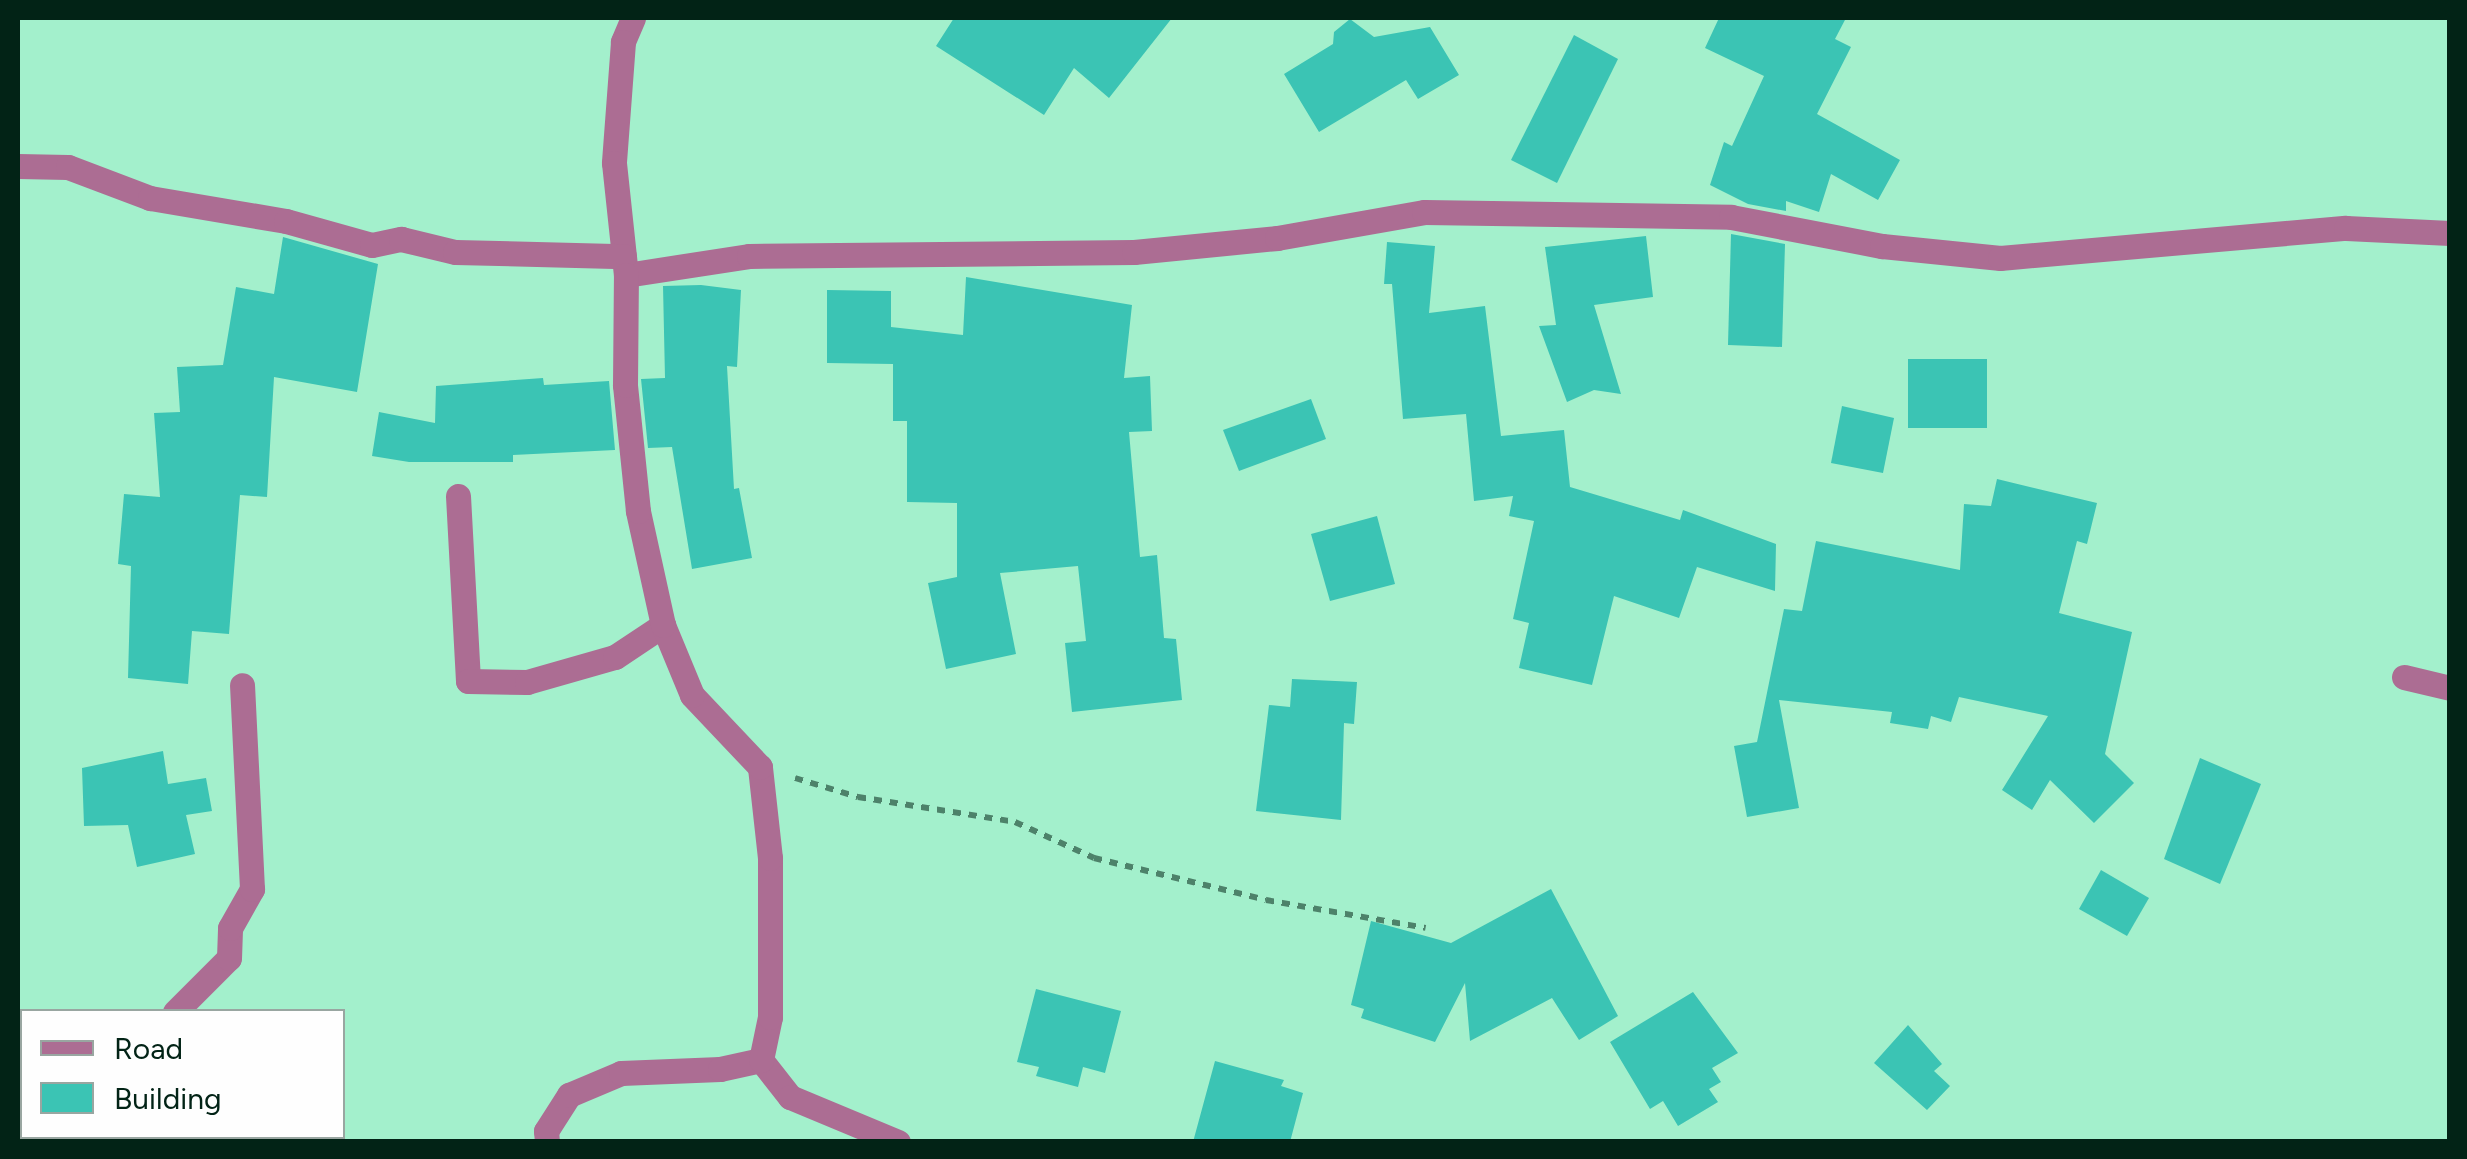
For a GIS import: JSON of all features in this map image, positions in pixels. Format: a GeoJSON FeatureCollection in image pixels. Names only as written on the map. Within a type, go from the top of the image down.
{"type":"FeatureCollection","features":[{"type":"Feature","properties":{"kind":"street"},"geometry":{"type":"LineString","coordinates":[[633,18],[623,42],[614,163],[625,266],[625,385],[636,493],[663,625],[692,695],[760,767],[770,858],[770,1017],[761,1060],[790,1097],[898,1142]]}},
{"type":"Feature","properties":{"kind":"street"},"geometry":{"type":"LineString","coordinates":[[18,166],[68,167],[150,198],[286,221],[372,246],[401,240],[455,252],[625,266],[749,256],[1134,252],[1278,238],[1424,212],[1731,217],[1882,246],[2000,258],[2346,228],[2450,233]]}},
{"type":"Feature","properties":{"kind":"street"},"geometry":{"type":"LineString","coordinates":[[458,496],[468,681],[527,682],[615,656],[663,625]]}},
{"type":"Feature","properties":{"kind":"street"},"geometry":{"type":"LineString","coordinates":[[2404,678],[2450,688]]}},
{"type":"Feature","properties":{"kind":"street"},"geometry":{"type":"LineString","coordinates":[[178,1009],[229,958],[230,928],[252,889],[242,686]]}},
{"type":"Feature","properties":{"kind":"street"},"geometry":{"type":"LineString","coordinates":[[547,1142],[546,1131],[569,1095],[621,1073],[720,1069],[761,1060]]}},
{"type":"Feature","properties":{"kind":"path"},"geometry":{"type":"LineString","coordinates":[[760,767],[858,797],[1015,822],[1094,858],[1266,900],[1426,928]]}},
{"type":"Feature","properties":{"kind":"building"},"geometry":{"type":"Polygon","coordinates":[[[954,18],[1172,18],[1109,98],[1074,68],[1044,115],[936,46],[954,18]]]}},
{"type":"Feature","properties":{"kind":"building"},"geometry":{"type":"Polygon","coordinates":[[[1719,18],[1846,18],[1835,39],[1851,47],[1817,114],[1900,160],[1878,200],[1831,174],[1819,212],[1786,201],[1786,211],[1748,204],[1710,185],[1724,142],[1732,146],[1764,76],[1705,48],[1719,18]]]}},
{"type":"Feature","properties":{"kind":"building"},"geometry":{"type":"Polygon","coordinates":[[[1350,19],[1374,37],[1430,27],[1459,75],[1418,99],[1406,80],[1319,132],[1284,74],[1333,44],[1334,32],[1350,19]]]}},
{"type":"Feature","properties":{"kind":"building"},"geometry":{"type":"Polygon","coordinates":[[[1574,35],[1618,59],[1557,183],[1511,160],[1574,35]]]}},
{"type":"Feature","properties":{"kind":"building"},"geometry":{"type":"Polygon","coordinates":[[[1731,234],[1785,244],[1782,347],[1728,345],[1731,234]]]}},
{"type":"Feature","properties":{"kind":"building"},"geometry":{"type":"Polygon","coordinates":[[[1646,236],[1653,297],[1594,305],[1621,394],[1594,390],[1567,402],[1539,326],[1556,325],[1545,247],[1646,236]]]}},
{"type":"Feature","properties":{"kind":"building"},"geometry":{"type":"Polygon","coordinates":[[[283,237],[378,264],[357,392],[274,377],[267,497],[240,495],[229,634],[192,631],[188,684],[128,678],[131,566],[118,564],[124,494],[160,497],[154,413],[180,412],[177,367],[223,365],[236,287],[274,294],[283,237]]]}},
{"type":"Feature","properties":{"kind":"building"},"geometry":{"type":"Polygon","coordinates":[[[1387,242],[1435,246],[1429,313],[1485,306],[1501,436],[1564,430],[1570,487],[1680,520],[1683,510],[1776,544],[1775,591],[1697,567],[1679,618],[1614,596],[1592,685],[1519,668],[1529,623],[1513,619],[1534,521],[1509,516],[1513,496],[1474,501],[1466,414],[1403,419],[1392,284],[1384,284],[1387,242]]]}},
{"type":"Feature","properties":{"kind":"building"},"geometry":{"type":"Polygon","coordinates":[[[966,277],[1132,305],[1124,378],[1150,376],[1152,431],[1129,432],[1140,557],[1157,555],[1164,638],[1176,639],[1182,700],[1072,712],[1065,643],[1086,641],[1078,566],[1000,573],[1016,654],[946,669],[928,583],[957,577],[957,503],[907,502],[907,421],[893,421],[893,364],[827,363],[827,290],[891,291],[891,327],[963,335],[966,277]]]}},
{"type":"Feature","properties":{"kind":"building"},"geometry":{"type":"Polygon","coordinates":[[[663,286],[741,290],[737,367],[727,366],[734,489],[739,488],[752,558],[692,569],[672,447],[648,448],[641,379],[665,378],[663,286]]]}},
{"type":"Feature","properties":{"kind":"building"},"geometry":{"type":"Polygon","coordinates":[[[1908,359],[1987,359],[1987,428],[1908,428],[1908,359]]]}},
{"type":"Feature","properties":{"kind":"building"},"geometry":{"type":"Polygon","coordinates":[[[543,378],[544,385],[609,381],[615,450],[513,455],[513,462],[409,462],[372,456],[379,412],[435,423],[436,386],[543,378]]]}},
{"type":"Feature","properties":{"kind":"building"},"geometry":{"type":"Polygon","coordinates":[[[1311,399],[1326,439],[1239,471],[1223,430],[1311,399]]]}},
{"type":"Feature","properties":{"kind":"building"},"geometry":{"type":"Polygon","coordinates":[[[1842,406],[1894,418],[1883,473],[1831,463],[1842,406]]]}},
{"type":"Feature","properties":{"kind":"building"},"geometry":{"type":"Polygon","coordinates":[[[1997,479],[2097,503],[2087,544],[2077,541],[2059,613],[2132,632],[2105,754],[2134,783],[2094,823],[2050,780],[2032,810],[2002,790],[2048,716],[1959,697],[1951,722],[1931,716],[1928,729],[1890,723],[1892,712],[1779,700],[1799,808],[1747,817],[1734,746],[1757,742],[1784,609],[1802,611],[1816,541],[1960,570],[1964,504],[1991,506],[1997,479]]]}},
{"type":"Feature","properties":{"kind":"building"},"geometry":{"type":"Polygon","coordinates":[[[1377,516],[1395,584],[1330,601],[1311,534],[1377,516]]]}},
{"type":"Feature","properties":{"kind":"building"},"geometry":{"type":"Polygon","coordinates":[[[1292,679],[1357,682],[1354,724],[1344,723],[1341,820],[1256,811],[1269,705],[1290,707],[1292,679]]]}},
{"type":"Feature","properties":{"kind":"building"},"geometry":{"type":"Polygon","coordinates":[[[163,751],[168,784],[206,778],[212,811],[186,815],[195,854],[137,867],[128,825],[84,826],[82,768],[163,751]]]}},
{"type":"Feature","properties":{"kind":"building"},"geometry":{"type":"Polygon","coordinates":[[[2200,758],[2261,784],[2220,884],[2164,859],[2200,758]]]}},
{"type":"Feature","properties":{"kind":"building"},"geometry":{"type":"Polygon","coordinates":[[[2101,870],[2149,898],[2127,936],[2079,909],[2101,870]]]}},
{"type":"Feature","properties":{"kind":"building"},"geometry":{"type":"Polygon","coordinates":[[[1551,889],[1618,1016],[1579,1040],[1552,998],[1470,1041],[1465,983],[1435,1042],[1361,1018],[1364,1009],[1351,1005],[1371,921],[1451,943],[1551,889]]]}},
{"type":"Feature","properties":{"kind":"building"},"geometry":{"type":"Polygon","coordinates":[[[1036,989],[1121,1011],[1105,1073],[1083,1067],[1078,1087],[1036,1076],[1039,1067],[1017,1062],[1036,989]]]}},
{"type":"Feature","properties":{"kind":"building"},"geometry":{"type":"Polygon","coordinates":[[[1693,992],[1738,1053],[1712,1068],[1721,1082],[1709,1089],[1718,1102],[1678,1126],[1663,1101],[1650,1109],[1610,1042],[1693,992]]]}},
{"type":"Feature","properties":{"kind":"building"},"geometry":{"type":"Polygon","coordinates":[[[1908,1025],[1942,1064],[1934,1071],[1950,1086],[1927,1110],[1874,1063],[1908,1025]]]}},
{"type":"Feature","properties":{"kind":"building"},"geometry":{"type":"Polygon","coordinates":[[[1215,1061],[1284,1080],[1281,1086],[1303,1093],[1290,1142],[1193,1142],[1215,1061]]]}}]}
